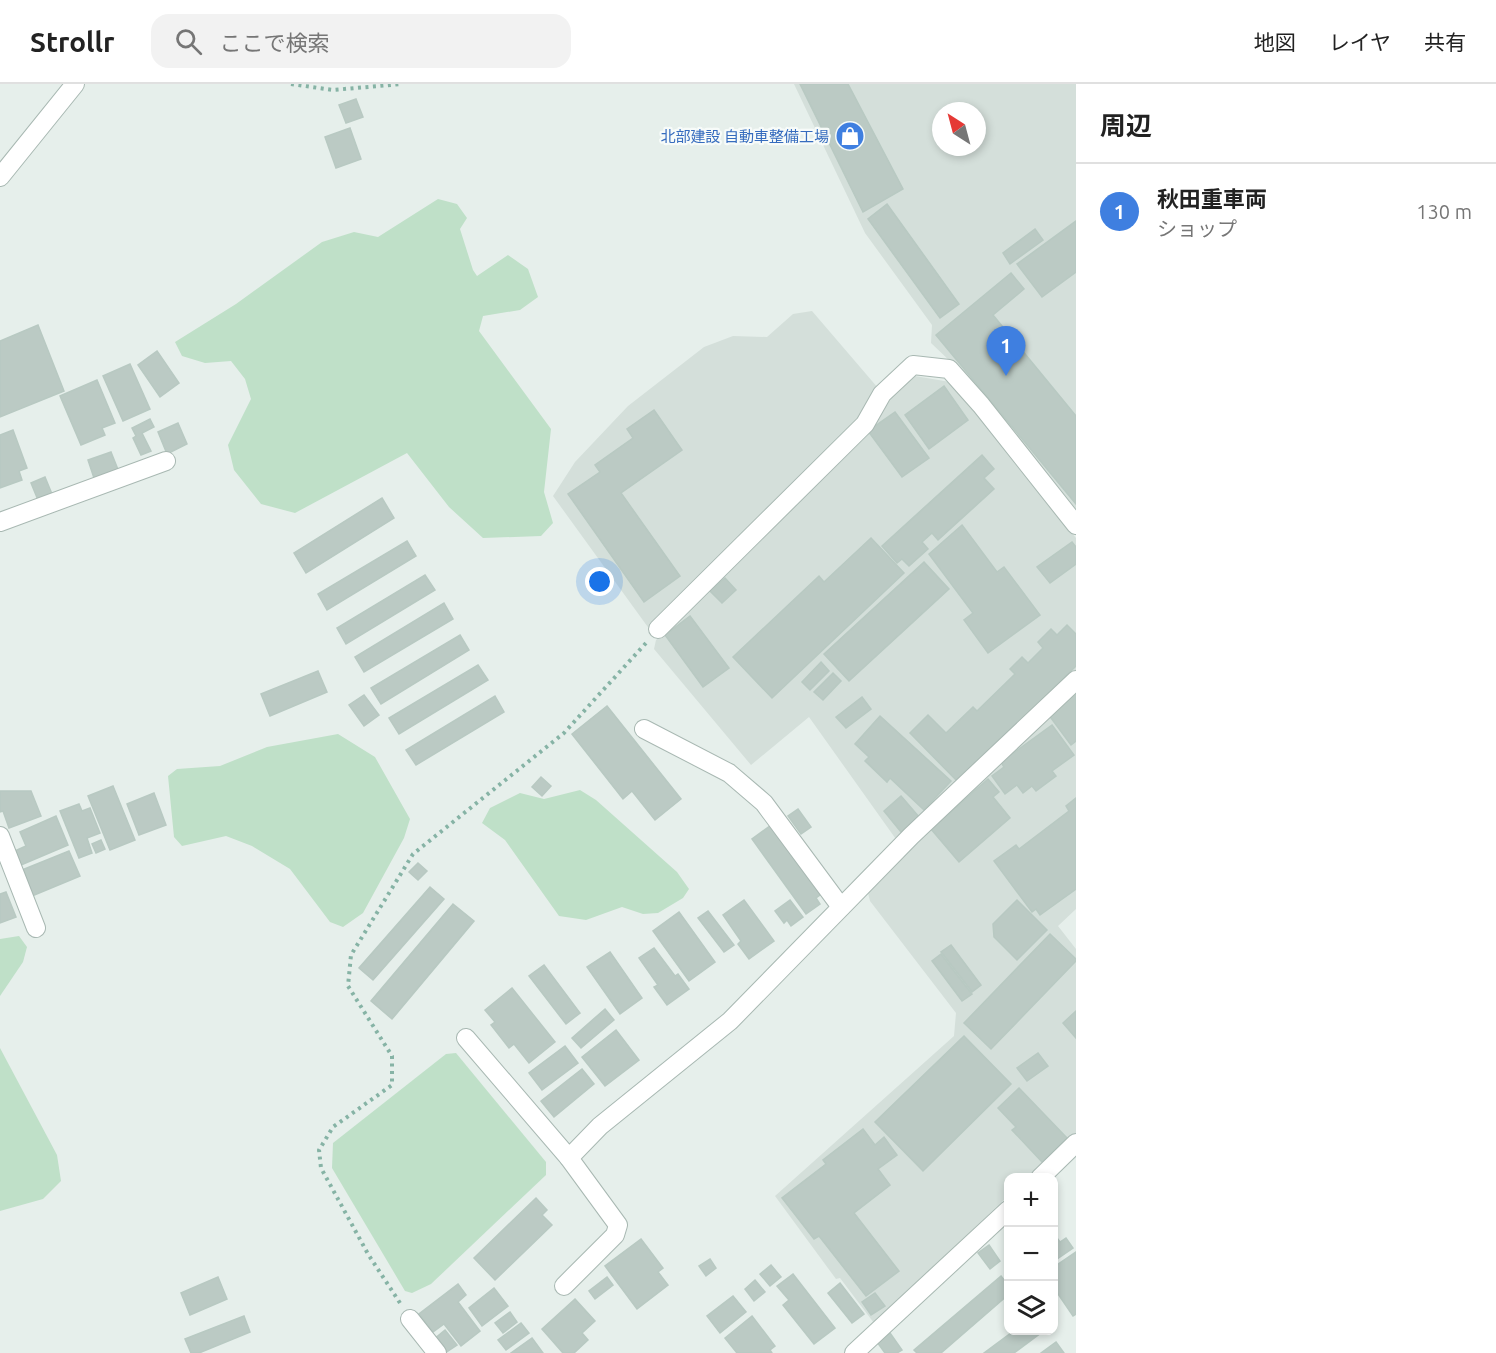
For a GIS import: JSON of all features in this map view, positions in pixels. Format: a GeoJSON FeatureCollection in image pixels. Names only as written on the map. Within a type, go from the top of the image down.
{"type":"FeatureCollection","features":[{"type":"Feature","properties":{"kind":"street"},"geometry":{"type":"LineString","coordinates":[[0,177],[75,84]]}},
{"type":"Feature","properties":{"kind":"street"},"geometry":{"type":"LineString","coordinates":[[658,629],[865,424],[882,394],[913,364],[949,369],[981,405],[1076,525]]}},
{"type":"Feature","properties":{"kind":"street"},"geometry":{"type":"LineString","coordinates":[[0,522],[166,461]]}},
{"type":"Feature","properties":{"kind":"street"},"geometry":{"type":"LineString","coordinates":[[569,1158],[600,1126],[730,1021],[911,836],[1076,680]]}},
{"type":"Feature","properties":{"kind":"street"},"geometry":{"type":"LineString","coordinates":[[644,729],[729,773],[764,803],[841,907]]}},
{"type":"Feature","properties":{"kind":"street"},"geometry":{"type":"LineString","coordinates":[[0,836],[8,878],[36,928]]}},
{"type":"Feature","properties":{"kind":"street"},"geometry":{"type":"LineString","coordinates":[[466,1038],[569,1158],[618,1225],[615,1235],[564,1286]]}},
{"type":"Feature","properties":{"kind":"street"},"geometry":{"type":"LineString","coordinates":[[1045,1173],[1076,1143]]}},
{"type":"Feature","properties":{"kind":"street"},"geometry":{"type":"LineString","coordinates":[[854,1353],[1004,1214]]}},
{"type":"Feature","properties":{"kind":"street"},"geometry":{"type":"LineString","coordinates":[[410,1319],[437,1353]]}},
{"type":"Feature","properties":{"kind":"path"},"geometry":{"type":"LineString","coordinates":[[291,84],[333,90],[402,84]]}},
{"type":"Feature","properties":{"kind":"path"},"geometry":{"type":"LineString","coordinates":[[410,1319],[368,1254],[321,1168],[319,1150],[333,1128],[392,1085],[392,1056],[348,986],[351,956],[413,854],[564,733],[658,629]]}},
{"type":"Feature","properties":{"kind":"shaded area"},"geometry":{"type":"Polygon","coordinates":[[[794,84],[1076,84],[1076,515],[952,363],[931,343],[932,325],[865,233],[794,84]]]}},
{"type":"Feature","properties":{"kind":"shaded area"},"geometry":{"type":"Polygon","coordinates":[[[812,311],[878,388],[861,420],[650,630],[553,496],[575,462],[628,406],[704,347],[733,336],[767,337],[793,314],[812,311]]]}},
{"type":"Feature","properties":{"kind":"shaded area"},"geometry":{"type":"Polygon","coordinates":[[[915,376],[950,382],[1076,538],[1076,671],[898,842],[809,717],[751,765],[654,649],[656,640],[704,595],[887,400],[915,376]]]}},
{"type":"Feature","properties":{"kind":"shaded area"},"geometry":{"type":"Polygon","coordinates":[[[1076,686],[1076,909],[1058,926],[1076,949],[1076,1133],[1033,1173],[1004,1173],[1004,1200],[874,1323],[840,1278],[836,1279],[775,1196],[954,1036],[956,1013],[870,901],[868,893],[918,836],[1076,686]]]}},
{"type":"Feature","properties":{"kind":"green space"},"geometry":{"type":"Polygon","coordinates":[[[438,199],[457,204],[467,218],[460,229],[477,276],[508,255],[528,269],[538,297],[520,310],[483,316],[479,331],[551,429],[544,492],[553,523],[541,536],[483,538],[449,507],[407,453],[295,513],[261,504],[234,470],[228,445],[251,399],[245,379],[231,361],[205,363],[182,356],[175,342],[236,304],[322,242],[354,232],[378,237],[438,199]]]}},
{"type":"Feature","properties":{"kind":"green space"},"geometry":{"type":"Polygon","coordinates":[[[338,734],[375,757],[410,819],[404,838],[363,913],[343,927],[330,922],[290,869],[252,846],[226,836],[182,846],[174,837],[168,776],[177,769],[220,766],[267,747],[338,734]]]}},
{"type":"Feature","properties":{"kind":"green space"},"geometry":{"type":"Polygon","coordinates":[[[580,790],[596,800],[677,872],[689,889],[683,898],[658,913],[643,914],[622,907],[586,920],[559,916],[505,840],[482,823],[490,808],[520,793],[544,799],[580,790]]]}},
{"type":"Feature","properties":{"kind":"green space"},"geometry":{"type":"Polygon","coordinates":[[[19,936],[27,947],[23,962],[0,996],[0,939],[19,936]]]}},
{"type":"Feature","properties":{"kind":"green space"},"geometry":{"type":"Polygon","coordinates":[[[0,1048],[57,1155],[61,1181],[43,1199],[0,1211],[0,1048]]]}},
{"type":"Feature","properties":{"kind":"green space"},"geometry":{"type":"Polygon","coordinates":[[[456,1053],[546,1162],[546,1175],[431,1284],[412,1293],[405,1291],[332,1168],[333,1143],[446,1054],[456,1053]]]}},
{"type":"Feature","properties":{"kind":"building","name":"北部建設 自動車整備工場"},"geometry":{"type":"Polygon","coordinates":[[[800,84],[848,84],[903,189],[863,212],[800,84]]]}},
{"type":"Feature","properties":{"kind":"building"},"geometry":{"type":"Polygon","coordinates":[[[356,99],[363,117],[346,123],[339,105],[356,99]]]}},
{"type":"Feature","properties":{"kind":"building"},"geometry":{"type":"Polygon","coordinates":[[[350,128],[361,159],[336,168],[325,137],[350,128]]]}},
{"type":"Feature","properties":{"kind":"building"},"geometry":{"type":"Polygon","coordinates":[[[887,204],[959,304],[940,318],[868,219],[887,204]]]}},
{"type":"Feature","properties":{"kind":"building"},"geometry":{"type":"Polygon","coordinates":[[[1076,221],[1076,272],[1042,297],[1017,264],[1076,221]]]}},
{"type":"Feature","properties":{"kind":"building"},"geometry":{"type":"Polygon","coordinates":[[[1035,229],[1043,240],[1010,264],[1003,253],[1035,229]]]}},
{"type":"Feature","properties":{"kind":"building"},"geometry":{"type":"Polygon","coordinates":[[[1011,273],[1024,289],[993,315],[1076,416],[1076,504],[936,335],[1011,273]]]}},
{"type":"Feature","properties":{"kind":"building"},"geometry":{"type":"Polygon","coordinates":[[[38,325],[64,391],[0,417],[0,341],[38,325]]]}},
{"type":"Feature","properties":{"kind":"building"},"geometry":{"type":"Polygon","coordinates":[[[157,351],[179,383],[160,397],[138,365],[157,351]]]}},
{"type":"Feature","properties":{"kind":"building"},"geometry":{"type":"Polygon","coordinates":[[[130,364],[150,409],[123,421],[103,376],[130,364]]]}},
{"type":"Feature","properties":{"kind":"building"},"geometry":{"type":"Polygon","coordinates":[[[97,380],[115,423],[102,428],[105,435],[81,445],[60,396],[97,380]]]}},
{"type":"Feature","properties":{"kind":"building"},"geometry":{"type":"Polygon","coordinates":[[[944,386],[968,420],[929,449],[905,415],[944,386]]]}},
{"type":"Feature","properties":{"kind":"building"},"geometry":{"type":"Polygon","coordinates":[[[654,410],[682,450],[621,493],[680,576],[644,602],[568,494],[600,472],[595,465],[633,438],[627,429],[654,410]]]}},
{"type":"Feature","properties":{"kind":"building"},"geometry":{"type":"Polygon","coordinates":[[[895,412],[929,458],[902,477],[868,431],[895,412]]]}},
{"type":"Feature","properties":{"kind":"building"},"geometry":{"type":"Polygon","coordinates":[[[150,419],[154,427],[142,433],[151,451],[141,455],[133,438],[136,436],[132,428],[150,419]]]}},
{"type":"Feature","properties":{"kind":"building"},"geometry":{"type":"Polygon","coordinates":[[[178,423],[187,444],[167,454],[158,432],[178,423]]]}},
{"type":"Feature","properties":{"kind":"building"},"geometry":{"type":"Polygon","coordinates":[[[13,430],[27,468],[19,471],[22,480],[0,488],[0,435],[13,430]]]}},
{"type":"Feature","properties":{"kind":"building"},"geometry":{"type":"Polygon","coordinates":[[[111,452],[119,472],[95,481],[88,460],[111,452]]]}},
{"type":"Feature","properties":{"kind":"building"},"geometry":{"type":"Polygon","coordinates":[[[982,455],[994,469],[984,478],[994,489],[938,540],[932,533],[922,542],[928,549],[909,566],[902,559],[897,563],[882,546],[982,455]]]}},
{"type":"Feature","properties":{"kind":"building"},"geometry":{"type":"Polygon","coordinates":[[[45,477],[52,494],[38,500],[31,483],[45,477]]]}},
{"type":"Feature","properties":{"kind":"building"},"geometry":{"type":"Polygon","coordinates":[[[382,498],[394,518],[306,573],[294,553],[382,498]]]}},
{"type":"Feature","properties":{"kind":"building"},"geometry":{"type":"Polygon","coordinates":[[[962,525],[997,572],[1004,567],[1040,615],[988,653],[964,620],[973,613],[929,554],[962,525]]]}},
{"type":"Feature","properties":{"kind":"building"},"geometry":{"type":"Polygon","coordinates":[[[871,538],[904,573],[772,698],[733,657],[819,576],[824,582],[871,538]]]}},
{"type":"Feature","properties":{"kind":"building"},"geometry":{"type":"Polygon","coordinates":[[[407,541],[416,556],[327,610],[318,594],[407,541]]]}},
{"type":"Feature","properties":{"kind":"building"},"geometry":{"type":"Polygon","coordinates":[[[1072,542],[1076,547],[1076,564],[1050,583],[1037,567],[1072,542]]]}},
{"type":"Feature","properties":{"kind":"building"},"geometry":{"type":"Polygon","coordinates":[[[924,562],[949,589],[849,681],[824,654],[924,562]]]}},
{"type":"Feature","properties":{"kind":"building"},"geometry":{"type":"Polygon","coordinates":[[[425,575],[435,590],[346,644],[337,628],[425,575]]]}},
{"type":"Feature","properties":{"kind":"building"},"geometry":{"type":"Polygon","coordinates":[[[725,578],[736,590],[722,603],[710,591],[725,578]]]}},
{"type":"Feature","properties":{"kind":"building"},"geometry":{"type":"Polygon","coordinates":[[[444,603],[453,619],[364,672],[355,657],[444,603]]]}},
{"type":"Feature","properties":{"kind":"building"},"geometry":{"type":"Polygon","coordinates":[[[690,616],[729,668],[703,687],[665,635],[690,616]]]}},
{"type":"Feature","properties":{"kind":"building"},"geometry":{"type":"Polygon","coordinates":[[[1067,625],[1076,634],[1076,666],[958,782],[910,733],[928,715],[946,733],[973,707],[977,711],[1015,674],[1010,669],[1022,657],[1028,663],[1043,648],[1038,642],[1051,629],[1057,635],[1067,625]]]}},
{"type":"Feature","properties":{"kind":"building"},"geometry":{"type":"Polygon","coordinates":[[[460,635],[469,650],[381,704],[371,688],[460,635]]]}},
{"type":"Feature","properties":{"kind":"building"},"geometry":{"type":"Polygon","coordinates":[[[821,662],[829,671],[810,690],[802,682],[821,662]]]}},
{"type":"Feature","properties":{"kind":"building"},"geometry":{"type":"Polygon","coordinates":[[[478,665],[488,680],[399,734],[389,718],[478,665]]]}},
{"type":"Feature","properties":{"kind":"building"},"geometry":{"type":"Polygon","coordinates":[[[318,671],[327,692],[270,716],[261,694],[318,671]]]}},
{"type":"Feature","properties":{"kind":"building"},"geometry":{"type":"Polygon","coordinates":[[[833,673],[841,681],[823,700],[814,692],[833,673]]]}},
{"type":"Feature","properties":{"kind":"building"},"geometry":{"type":"Polygon","coordinates":[[[1076,694],[1076,741],[1071,745],[1048,714],[1076,694]]]}},
{"type":"Feature","properties":{"kind":"building"},"geometry":{"type":"Polygon","coordinates":[[[364,695],[379,715],[364,726],[349,705],[364,695]]]}},
{"type":"Feature","properties":{"kind":"building"},"geometry":{"type":"Polygon","coordinates":[[[495,696],[504,712],[416,765],[406,750],[495,696]]]}},
{"type":"Feature","properties":{"kind":"building"},"geometry":{"type":"Polygon","coordinates":[[[862,697],[871,709],[846,728],[836,717],[862,697]]]}},
{"type":"Feature","properties":{"kind":"building"},"geometry":{"type":"Polygon","coordinates":[[[607,706],[681,799],[655,820],[632,791],[623,799],[572,734],[607,706]]]}},
{"type":"Feature","properties":{"kind":"building"},"geometry":{"type":"Polygon","coordinates":[[[880,716],[951,781],[924,810],[890,778],[887,782],[865,761],[869,757],[855,744],[880,716]]]}},
{"type":"Feature","properties":{"kind":"building"},"geometry":{"type":"Polygon","coordinates":[[[1052,725],[1074,755],[1052,771],[1056,776],[1036,791],[1032,786],[1023,793],[1017,785],[1005,794],[992,776],[1004,767],[1001,762],[1052,725]]]}},
{"type":"Feature","properties":{"kind":"building"},"geometry":{"type":"Polygon","coordinates":[[[541,777],[551,786],[542,796],[532,787],[541,777]]]}},
{"type":"Feature","properties":{"kind":"building"},"geometry":{"type":"Polygon","coordinates":[[[988,779],[999,792],[993,797],[1010,818],[959,862],[931,829],[988,779]]]}},
{"type":"Feature","properties":{"kind":"building"},"geometry":{"type":"Polygon","coordinates":[[[113,786],[135,840],[110,850],[88,796],[113,786]]]}},
{"type":"Feature","properties":{"kind":"building"},"geometry":{"type":"Polygon","coordinates":[[[0,791],[31,791],[41,816],[9,828],[3,811],[0,812],[0,791]]]}},
{"type":"Feature","properties":{"kind":"building"},"geometry":{"type":"Polygon","coordinates":[[[154,793],[166,825],[139,835],[127,804],[154,793]]]}},
{"type":"Feature","properties":{"kind":"building"},"geometry":{"type":"Polygon","coordinates":[[[901,796],[919,817],[901,832],[884,811],[901,796]]]}},
{"type":"Feature","properties":{"kind":"building"},"geometry":{"type":"Polygon","coordinates":[[[1076,798],[1076,889],[1040,915],[1036,909],[1032,912],[994,861],[1016,845],[1019,849],[1069,811],[1066,806],[1076,798]]]}},
{"type":"Feature","properties":{"kind":"building"},"geometry":{"type":"Polygon","coordinates":[[[79,804],[82,811],[90,808],[100,833],[87,838],[92,853],[79,858],[60,811],[79,804]]]}},
{"type":"Feature","properties":{"kind":"building"},"geometry":{"type":"Polygon","coordinates":[[[798,809],[811,827],[801,834],[788,816],[798,809]]]}},
{"type":"Feature","properties":{"kind":"building"},"geometry":{"type":"Polygon","coordinates":[[[56,816],[68,845],[21,865],[15,851],[26,846],[20,832],[56,816]]]}},
{"type":"Feature","properties":{"kind":"building"},"geometry":{"type":"Polygon","coordinates":[[[774,823],[824,892],[816,898],[820,904],[806,914],[752,839],[774,823]]]}},
{"type":"Feature","properties":{"kind":"building"},"geometry":{"type":"Polygon","coordinates":[[[101,840],[105,849],[96,853],[92,844],[101,840]]]}},
{"type":"Feature","properties":{"kind":"building"},"geometry":{"type":"Polygon","coordinates":[[[69,851],[80,876],[32,896],[22,870],[69,851]]]}},
{"type":"Feature","properties":{"kind":"building"},"geometry":{"type":"Polygon","coordinates":[[[418,863],[427,871],[418,880],[409,872],[418,863]]]}},
{"type":"Feature","properties":{"kind":"building"},"geometry":{"type":"Polygon","coordinates":[[[430,887],[444,899],[373,980],[359,968],[430,887]]]}},
{"type":"Feature","properties":{"kind":"building"},"geometry":{"type":"Polygon","coordinates":[[[6,892],[16,917],[0,923],[0,894],[6,892]]]}},
{"type":"Feature","properties":{"kind":"building"},"geometry":{"type":"Polygon","coordinates":[[[744,900],[774,941],[749,959],[738,944],[741,941],[723,915],[744,900]]]}},
{"type":"Feature","properties":{"kind":"building"},"geometry":{"type":"Polygon","coordinates":[[[790,900],[803,917],[791,926],[787,920],[784,923],[775,911],[790,900]]]}},
{"type":"Feature","properties":{"kind":"building"},"geometry":{"type":"Polygon","coordinates":[[[1017,900],[1047,930],[1017,960],[994,937],[993,924],[1017,900]]]}},
{"type":"Feature","properties":{"kind":"building"},"geometry":{"type":"Polygon","coordinates":[[[453,904],[474,921],[392,1019],[371,1001],[453,904]]]}},
{"type":"Feature","properties":{"kind":"building"},"geometry":{"type":"Polygon","coordinates":[[[708,911],[734,945],[724,952],[698,918],[708,911]]]}},
{"type":"Feature","properties":{"kind":"building"},"geometry":{"type":"Polygon","coordinates":[[[679,912],[715,962],[689,981],[653,931],[679,912]]]}},
{"type":"Feature","properties":{"kind":"building"},"geometry":{"type":"Polygon","coordinates":[[[1050,934],[1076,961],[991,1049],[964,1023],[1050,934]]]}},
{"type":"Feature","properties":{"kind":"building"},"geometry":{"type":"Polygon","coordinates":[[[951,945],[981,985],[972,992],[941,952],[951,945]]]}},
{"type":"Feature","properties":{"kind":"building"},"geometry":{"type":"Polygon","coordinates":[[[654,948],[675,976],[678,974],[689,989],[667,1005],[654,987],[658,985],[639,958],[654,948]]]}},
{"type":"Feature","properties":{"kind":"building"},"geometry":{"type":"Polygon","coordinates":[[[610,952],[642,998],[620,1014],[587,967],[610,952]]]}},
{"type":"Feature","properties":{"kind":"building"},"geometry":{"type":"Polygon","coordinates":[[[941,954],[972,994],[962,1001],[932,961],[941,954]]]}},
{"type":"Feature","properties":{"kind":"building"},"geometry":{"type":"Polygon","coordinates":[[[544,965],[580,1013],[566,1024],[529,976],[544,965]]]}},
{"type":"Feature","properties":{"kind":"building"},"geometry":{"type":"Polygon","coordinates":[[[512,988],[555,1042],[529,1063],[514,1044],[509,1048],[491,1025],[495,1022],[485,1010],[512,988]]]}},
{"type":"Feature","properties":{"kind":"building"},"geometry":{"type":"Polygon","coordinates":[[[605,1009],[614,1020],[581,1048],[572,1038],[605,1009]]]}},
{"type":"Feature","properties":{"kind":"building"},"geometry":{"type":"Polygon","coordinates":[[[1076,1011],[1076,1038],[1063,1023],[1076,1011]]]}},
{"type":"Feature","properties":{"kind":"building"},"geometry":{"type":"Polygon","coordinates":[[[616,1030],[639,1060],[605,1086],[582,1057],[616,1030]]]}},
{"type":"Feature","properties":{"kind":"building"},"geometry":{"type":"Polygon","coordinates":[[[964,1036],[1011,1084],[923,1171],[875,1122],[964,1036]]]}},
{"type":"Feature","properties":{"kind":"building"},"geometry":{"type":"Polygon","coordinates":[[[565,1046],[578,1063],[542,1090],[529,1073],[565,1046]]]}},
{"type":"Feature","properties":{"kind":"building"},"geometry":{"type":"Polygon","coordinates":[[[1038,1053],[1048,1066],[1027,1081],[1017,1068],[1038,1053]]]}},
{"type":"Feature","properties":{"kind":"building"},"geometry":{"type":"Polygon","coordinates":[[[582,1069],[594,1084],[554,1117],[541,1101],[582,1069]]]}},
{"type":"Feature","properties":{"kind":"building"},"geometry":{"type":"Polygon","coordinates":[[[1019,1088],[1067,1138],[1042,1162],[1012,1130],[1016,1127],[998,1108],[1019,1088]]]}},
{"type":"Feature","properties":{"kind":"building"},"geometry":{"type":"Polygon","coordinates":[[[863,1129],[875,1145],[884,1137],[897,1155],[878,1169],[890,1185],[854,1213],[899,1271],[866,1296],[819,1236],[814,1239],[782,1198],[826,1164],[823,1160],[863,1129]]]}},
{"type":"Feature","properties":{"kind":"building"},"geometry":{"type":"Polygon","coordinates":[[[536,1198],[547,1210],[542,1215],[552,1225],[495,1280],[474,1258],[536,1198]]]}},
{"type":"Feature","properties":{"kind":"building"},"geometry":{"type":"Polygon","coordinates":[[[1066,1238],[1073,1248],[1058,1258],[1058,1239],[1060,1242],[1066,1238]]]}},
{"type":"Feature","properties":{"kind":"building"},"geometry":{"type":"Polygon","coordinates":[[[641,1239],[663,1268],[658,1272],[668,1285],[637,1309],[605,1266],[641,1239]]]}},
{"type":"Feature","properties":{"kind":"building"},"geometry":{"type":"Polygon","coordinates":[[[989,1245],[1000,1261],[990,1269],[978,1253],[989,1245]]]}},
{"type":"Feature","properties":{"kind":"building"},"geometry":{"type":"Polygon","coordinates":[[[1076,1252],[1076,1314],[1073,1316],[1058,1294],[1058,1264],[1076,1252]]]}},
{"type":"Feature","properties":{"kind":"building"},"geometry":{"type":"Polygon","coordinates":[[[710,1259],[716,1268],[706,1276],[699,1266],[710,1259]]]}},
{"type":"Feature","properties":{"kind":"building"},"geometry":{"type":"Polygon","coordinates":[[[771,1265],[781,1277],[770,1286],[760,1274],[771,1265]]]}},
{"type":"Feature","properties":{"kind":"building"},"geometry":{"type":"Polygon","coordinates":[[[793,1274],[835,1328],[814,1344],[783,1305],[789,1300],[777,1286],[793,1274]]]}},
{"type":"Feature","properties":{"kind":"building"},"geometry":{"type":"Polygon","coordinates":[[[1001,1276],[1004,1280],[1004,1298],[941,1353],[917,1353],[914,1350],[1001,1276]]]}},
{"type":"Feature","properties":{"kind":"building"},"geometry":{"type":"Polygon","coordinates":[[[218,1277],[227,1299],[190,1315],[181,1293],[218,1277]]]}},
{"type":"Feature","properties":{"kind":"building"},"geometry":{"type":"Polygon","coordinates":[[[607,1277],[613,1285],[595,1299],[589,1291],[607,1277]]]}},
{"type":"Feature","properties":{"kind":"building"},"geometry":{"type":"Polygon","coordinates":[[[755,1280],[765,1292],[754,1301],[745,1289],[755,1280]]]}},
{"type":"Feature","properties":{"kind":"building"},"geometry":{"type":"Polygon","coordinates":[[[840,1283],[864,1314],[852,1323],[828,1293],[840,1283]]]}},
{"type":"Feature","properties":{"kind":"building"},"geometry":{"type":"Polygon","coordinates":[[[458,1284],[466,1295],[458,1302],[480,1331],[461,1346],[444,1324],[433,1332],[419,1314],[458,1284]]]}},
{"type":"Feature","properties":{"kind":"building"},"geometry":{"type":"Polygon","coordinates":[[[494,1288],[508,1306],[482,1326],[469,1308],[494,1288]]]}},
{"type":"Feature","properties":{"kind":"building"},"geometry":{"type":"Polygon","coordinates":[[[875,1293],[885,1306],[871,1315],[862,1302],[875,1293]]]}},
{"type":"Feature","properties":{"kind":"building"},"geometry":{"type":"Polygon","coordinates":[[[733,1296],[746,1312],[720,1333],[707,1316],[733,1296]]]}},
{"type":"Feature","properties":{"kind":"building"},"geometry":{"type":"Polygon","coordinates":[[[575,1299],[595,1321],[582,1333],[588,1340],[574,1353],[563,1353],[542,1329],[575,1299]]]}},
{"type":"Feature","properties":{"kind":"building"},"geometry":{"type":"Polygon","coordinates":[[[510,1312],[517,1322],[503,1333],[495,1323],[510,1312]]]}},
{"type":"Feature","properties":{"kind":"building"},"geometry":{"type":"Polygon","coordinates":[[[244,1316],[250,1332],[199,1353],[191,1353],[185,1339],[244,1316]]]}},
{"type":"Feature","properties":{"kind":"building"},"geometry":{"type":"Polygon","coordinates":[[[752,1316],[775,1346],[770,1350],[772,1353],[737,1353],[725,1338],[752,1316]]]}},
{"type":"Feature","properties":{"kind":"building"},"geometry":{"type":"Polygon","coordinates":[[[521,1323],[529,1333],[506,1350],[498,1340],[521,1323]]]}},
{"type":"Feature","properties":{"kind":"building"},"geometry":{"type":"Polygon","coordinates":[[[445,1330],[457,1345],[445,1353],[434,1339],[445,1330]]]}},
{"type":"Feature","properties":{"kind":"building"},"geometry":{"type":"Polygon","coordinates":[[[890,1333],[902,1350],[897,1353],[885,1353],[877,1342],[890,1333]]]}},
{"type":"Feature","properties":{"kind":"building"},"geometry":{"type":"Polygon","coordinates":[[[1008,1335],[1038,1335],[1014,1353],[984,1353],[1008,1335]]]}},
{"type":"Feature","properties":{"kind":"building"},"geometry":{"type":"Polygon","coordinates":[[[532,1338],[543,1353],[511,1353],[532,1338]]]}},
{"type":"Feature","properties":{"kind":"building"},"geometry":{"type":"Polygon","coordinates":[[[1056,1342],[1064,1353],[1041,1353],[1056,1342]]]}},
{"type":"Feature","properties":{"kind":"place","name":"北部建設 自動車整備工場"},"geometry":{"type":"Point","coordinates":[850,136]}},
{"type":"Feature","properties":{"kind":"place","name":"秋田重車両"},"geometry":{"type":"Point","coordinates":[1006,376]}}]}
